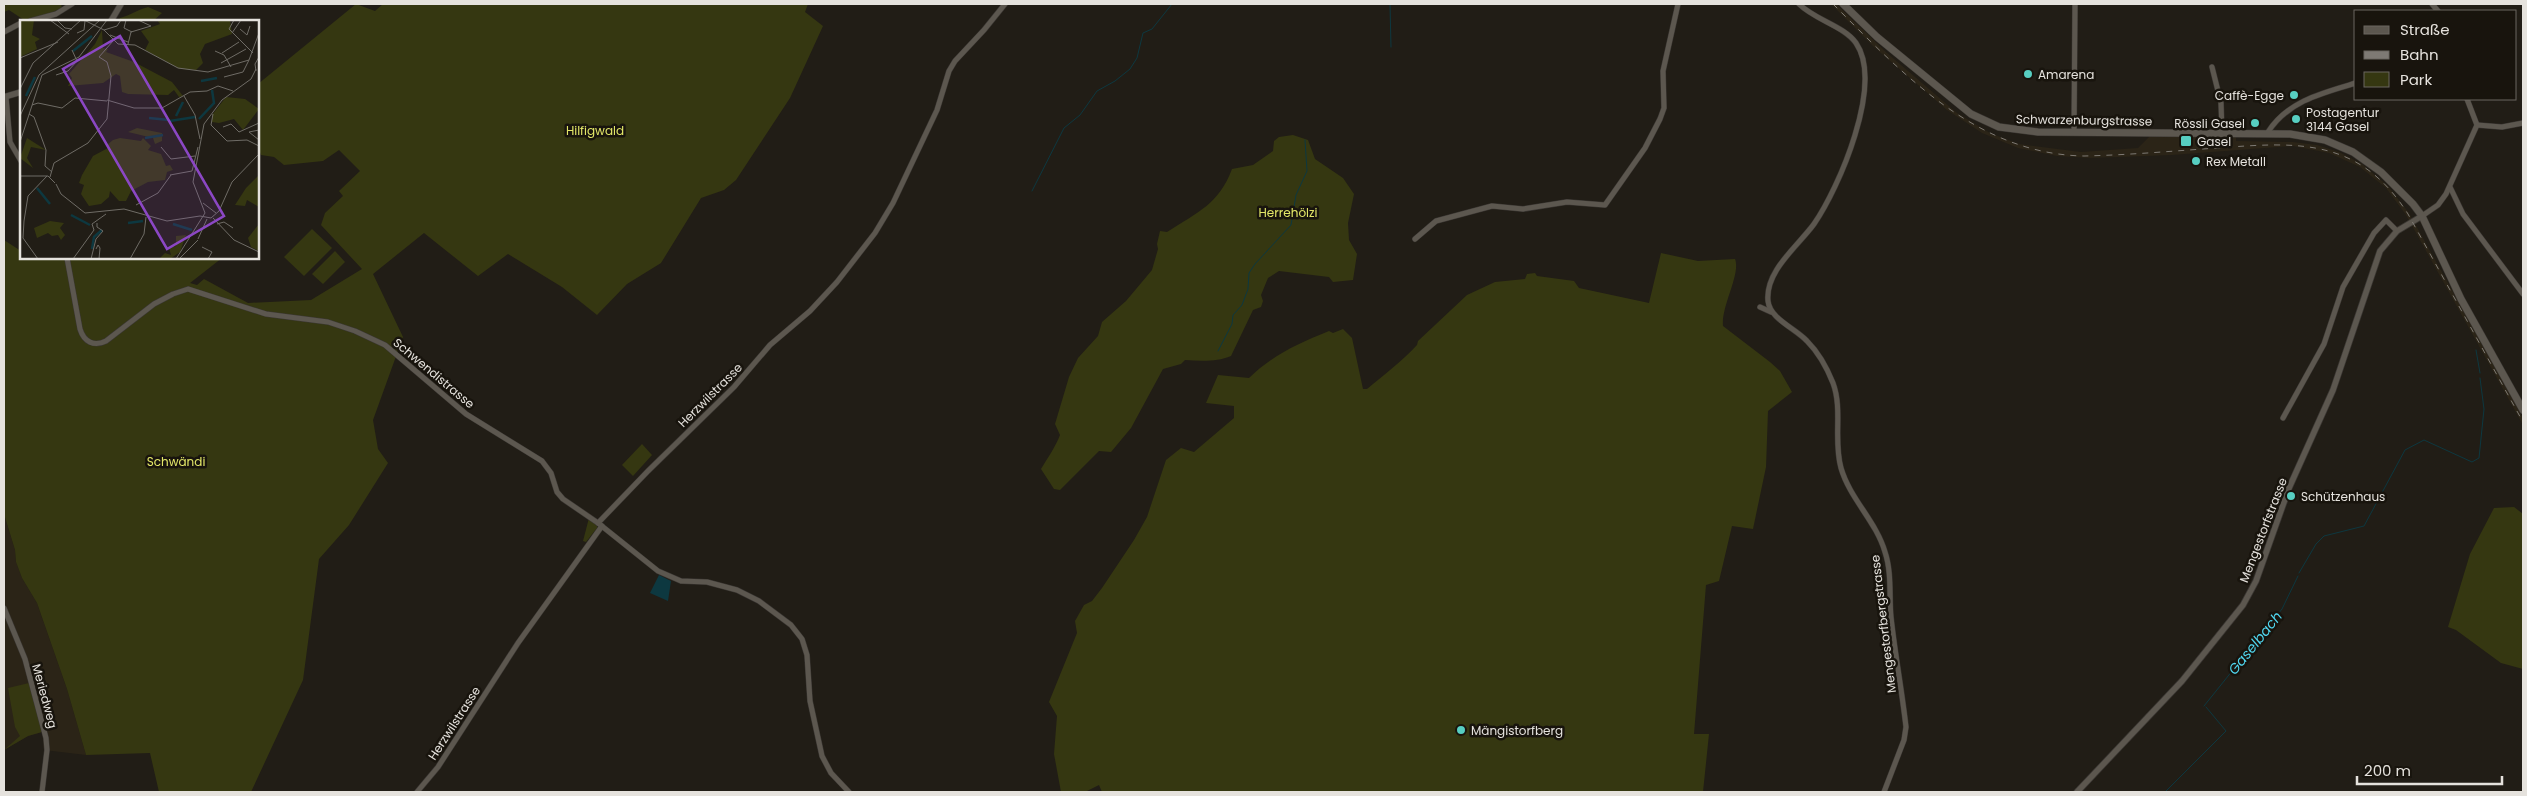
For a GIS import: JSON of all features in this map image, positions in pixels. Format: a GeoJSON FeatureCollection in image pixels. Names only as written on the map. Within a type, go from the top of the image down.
{"type":"FeatureCollection","features":[{"type":"Feature","properties":{"kind":"main road","name":"Schwarzenburgstrasse"},"geometry":{"type":"LineString","coordinates":[[1843,4],[1884,43],[1957,104],[1977,117],[1999,127],[2017,131],[2268,132],[2314,138],[2353,152],[2388,178],[2422,216],[2459,294],[2523,410]]}},
{"type":"Feature","properties":{"kind":"street"},"geometry":{"type":"LineString","coordinates":[[33,20],[61,12],[72,4]]}},
{"type":"Feature","properties":{"kind":"street"},"geometry":{"type":"LineString","coordinates":[[112,20],[121,4]]}},
{"type":"Feature","properties":{"kind":"street","name":"Herzwilstrasse"},"geometry":{"type":"LineString","coordinates":[[417,792],[438,767],[518,643],[600,525],[648,470],[734,387],[770,346],[810,312],[837,282],[875,233],[893,203],[937,110],[949,71],[955,61],[1005,4]]}},
{"type":"Feature","properties":{"kind":"street"},"geometry":{"type":"LineString","coordinates":[[1415,239],[1436,220],[1492,206],[1523,209],[1567,202],[1605,205],[1645,148],[1664,108],[1663,71],[1678,4]]}},
{"type":"Feature","properties":{"kind":"street"},"geometry":{"type":"LineString","coordinates":[[1772,312],[1760,307],[1768,299],[1778,270],[1813,226],[1830,197],[1853,144],[1862,104],[1864,68],[1857,45],[1846,33],[1811,15],[1799,4]]}},
{"type":"Feature","properties":{"kind":"street"},"geometry":{"type":"LineString","coordinates":[[2074,132],[2075,4]]}},
{"type":"Feature","properties":{"kind":"street"},"geometry":{"type":"LineString","coordinates":[[4,32],[20,24]]}},
{"type":"Feature","properties":{"kind":"street"},"geometry":{"type":"LineString","coordinates":[[2212,67],[2221,103],[2222,132]]}},
{"type":"Feature","properties":{"kind":"street"},"geometry":{"type":"LineString","coordinates":[[2268,132],[2277,120],[2298,103],[2354,84]]}},
{"type":"Feature","properties":{"kind":"street"},"geometry":{"type":"LineString","coordinates":[[20,92],[5,97],[10,142],[20,159]]}},
{"type":"Feature","properties":{"kind":"street"},"geometry":{"type":"LineString","coordinates":[[2422,216],[2438,205],[2450,187],[2477,125],[2467,100]]}},
{"type":"Feature","properties":{"kind":"street"},"geometry":{"type":"LineString","coordinates":[[2477,125],[2502,128],[2523,123]]}},
{"type":"Feature","properties":{"kind":"street"},"geometry":{"type":"LineString","coordinates":[[2450,187],[2463,214],[2523,294]]}},
{"type":"Feature","properties":{"kind":"street","name":"Mengestorfstrasse"},"geometry":{"type":"LineString","coordinates":[[2077,792],[2182,681],[2234,619],[2250,593],[2289,488],[2336,381],[2377,259],[2386,241],[2397,231],[2422,216]]}},
{"type":"Feature","properties":{"kind":"street"},"geometry":{"type":"LineString","coordinates":[[2283,418],[2324,344],[2339,294],[2366,246],[2386,220],[2397,231]]}},
{"type":"Feature","properties":{"kind":"street","name":"Schwendistrasse"},"geometry":{"type":"LineString","coordinates":[[67,259],[80,329],[84,338],[89,342],[100,344],[106,341],[154,304],[188,289],[266,314],[328,322],[355,331],[389,348],[466,414],[537,457],[551,473],[557,492],[562,499],[600,525],[638,556],[667,576],[680,581],[707,582],[737,590],[770,607],[791,625],[802,639],[807,655],[810,701],[822,756],[831,773],[849,792]]}},
{"type":"Feature","properties":{"kind":"street"},"geometry":{"type":"LineString","coordinates":[[1768,299],[1772,312]]}},
{"type":"Feature","properties":{"kind":"street","name":"Mengestorfbergstrasse"},"geometry":{"type":"LineString","coordinates":[[1772,312],[1807,341],[1829,375],[1836,394],[1837,446],[1841,468],[1848,485],[1876,528],[1886,555],[1891,616],[1906,727],[1904,740],[1884,792]]}},
{"type":"Feature","properties":{"kind":"street","name":"Meriedweg"},"geometry":{"type":"LineString","coordinates":[[4,608],[25,659],[46,738],[47,750],[42,792]]}},
{"type":"Feature","properties":{"kind":"shaded area"},"geometry":{"type":"Polygon","coordinates":[[[1831,4],[1836,4],[1887,53],[1957,113],[1990,133],[2019,144],[2081,152],[2138,148],[2151,135],[2236,135],[2236,141],[2293,142],[2317,145],[2339,152],[2362,164],[2388,186],[2409,213],[2523,418],[2523,425],[2406,215],[2386,188],[2360,167],[2329,153],[2293,146],[2172,155],[2091,158],[2057,156],[2018,148],[1982,133],[1947,110],[1874,47],[1831,4]]]}},
{"type":"Feature","properties":{"kind":"shaded area"},"geometry":{"type":"Polygon","coordinates":[[[4,514],[15,550],[16,562],[22,578],[37,603],[67,689],[86,755],[44,750],[42,732],[28,736],[4,750],[4,514]]]}},
{"type":"Feature","properties":{"kind":"green space"},"geometry":{"type":"Polygon","coordinates":[[[4,4],[61,4],[62,8],[46,15],[24,20],[9,10],[4,12],[4,4]]]}},
{"type":"Feature","properties":{"kind":"green space"},"geometry":{"type":"Polygon","coordinates":[[[356,4],[375,11],[383,4],[808,4],[805,12],[823,26],[790,98],[736,180],[724,190],[701,198],[661,263],[627,284],[597,315],[562,287],[508,254],[478,276],[424,233],[373,274],[403,337],[373,420],[378,449],[388,463],[349,525],[319,559],[303,680],[251,792],[159,792],[150,753],[86,755],[67,689],[37,603],[22,578],[16,562],[15,550],[4,514],[4,240],[20,250],[20,259],[221,259],[190,283],[197,285],[204,279],[248,303],[311,300],[362,269],[321,225],[325,213],[343,196],[339,191],[360,171],[339,150],[323,161],[284,165],[274,157],[261,155],[259,150],[259,83],[356,4]]]}},
{"type":"Feature","properties":{"kind":"green space"},"geometry":{"type":"Polygon","coordinates":[[[148,7],[162,13],[154,20],[119,20],[148,7]]]}},
{"type":"Feature","properties":{"kind":"green space","name":"Herrehölzi"},"geometry":{"type":"Polygon","coordinates":[[[1293,135],[1308,140],[1315,159],[1343,178],[1354,194],[1348,223],[1349,240],[1357,254],[1353,280],[1333,282],[1329,277],[1279,271],[1268,278],[1261,295],[1263,301],[1261,307],[1253,310],[1231,356],[1215,360],[1185,360],[1181,364],[1163,369],[1131,428],[1111,452],[1099,451],[1060,490],[1054,489],[1041,469],[1060,435],[1055,424],[1069,377],[1078,358],[1098,336],[1102,322],[1126,301],[1152,270],[1158,249],[1157,244],[1160,231],[1167,232],[1198,213],[1221,191],[1232,169],[1253,165],[1273,151],[1274,141],[1279,137],[1293,135]]]}},
{"type":"Feature","properties":{"kind":"green space"},"geometry":{"type":"Polygon","coordinates":[[[312,229],[332,248],[304,276],[284,257],[312,229]]]}},
{"type":"Feature","properties":{"kind":"green space"},"geometry":{"type":"Polygon","coordinates":[[[335,251],[345,262],[323,284],[312,274],[335,251]]]}},
{"type":"Feature","properties":{"kind":"green space"},"geometry":{"type":"Polygon","coordinates":[[[1661,253],[1698,261],[1735,259],[1735,273],[1725,309],[1723,326],[1780,371],[1792,392],[1768,411],[1766,467],[1753,529],[1732,526],[1719,581],[1706,585],[1694,734],[1709,734],[1703,792],[1102,792],[1099,785],[1085,792],[1061,792],[1054,754],[1057,716],[1049,702],[1077,633],[1075,621],[1084,605],[1092,601],[1102,588],[1147,517],[1166,460],[1181,448],[1194,452],[1234,418],[1234,406],[1206,403],[1218,375],[1249,378],[1276,356],[1329,331],[1333,333],[1343,329],[1352,338],[1363,389],[1367,389],[1405,357],[1417,345],[1418,341],[1467,295],[1495,282],[1525,279],[1527,274],[1535,273],[1537,276],[1574,281],[1579,288],[1649,303],[1661,253]]]}},
{"type":"Feature","properties":{"kind":"green space"},"geometry":{"type":"Polygon","coordinates":[[[642,444],[652,455],[633,476],[622,465],[642,444]]]}},
{"type":"Feature","properties":{"kind":"green space"},"geometry":{"type":"Polygon","coordinates":[[[2514,507],[2523,514],[2523,669],[2501,663],[2456,630],[2448,627],[2470,554],[2494,508],[2514,507]]]}},
{"type":"Feature","properties":{"kind":"green space"},"geometry":{"type":"Polygon","coordinates":[[[589,518],[597,525],[597,528],[586,542],[583,541],[589,518]]]}},
{"type":"Feature","properties":{"kind":"green space"},"geometry":{"type":"Polygon","coordinates":[[[29,683],[42,732],[28,736],[4,750],[20,736],[15,727],[8,688],[29,683]]]}},
{"type":"Feature","properties":{"kind":"water"},"geometry":{"type":"Polygon","coordinates":[[[659,575],[671,581],[668,601],[650,593],[659,575]]]}},
{"type":"Feature","properties":{"kind":"waterway"},"geometry":{"type":"LineString","coordinates":[[1032,191],[1064,128],[1080,115],[1097,91],[1115,81],[1130,69],[1137,58],[1143,33],[1152,29],[1172,4]]}},
{"type":"Feature","properties":{"kind":"waterway"},"geometry":{"type":"LineString","coordinates":[[1390,4],[1391,47]]}},
{"type":"Feature","properties":{"kind":"waterway"},"geometry":{"type":"LineString","coordinates":[[1218,351],[1232,324],[1233,315],[1242,305],[1248,289],[1249,273],[1291,225],[1296,195],[1307,171],[1305,140]]}},
{"type":"Feature","properties":{"kind":"waterway","name":"Gaselbach"},"geometry":{"type":"LineString","coordinates":[[2476,350],[2480,373]]}},
{"type":"Feature","properties":{"kind":"waterway","name":"Gaselbach"},"geometry":{"type":"LineString","coordinates":[[2299,573],[2316,544],[2324,536],[2364,526],[2405,450],[2424,440],[2472,462],[2479,458],[2484,409],[2480,378]]}},
{"type":"Feature","properties":{"kind":"waterway","name":"Gaselbach"},"geometry":{"type":"LineString","coordinates":[[2204,706],[2282,609],[2298,576]]}},
{"type":"Feature","properties":{"kind":"waterway","name":"Gaselbach"},"geometry":{"type":"LineString","coordinates":[[2165,792],[2226,731],[2206,707]]}},
{"type":"Feature","properties":{"kind":"railway"},"geometry":{"type":"LineString","coordinates":[[1833,4],[1915,83],[1945,106],[1976,126],[2010,141],[2045,152],[2084,156],[2246,146],[2300,146],[2324,150],[2347,158],[2369,170],[2389,189],[2408,214],[2523,422]]}},
{"type":"Feature","properties":{"kind":"place","name":"Amarena"},"geometry":{"type":"Point","coordinates":[2028,74]}},
{"type":"Feature","properties":{"kind":"place","name":"Caffè-Egge"},"geometry":{"type":"Point","coordinates":[2294,95]}},
{"type":"Feature","properties":{"kind":"place","name":"Postagentur 3144 Gasel"},"geometry":{"type":"Point","coordinates":[2296,119]}},
{"type":"Feature","properties":{"kind":"place","name":"Rössli Gasel"},"geometry":{"type":"Point","coordinates":[2255,123]}},
{"type":"Feature","properties":{"kind":"place","name":"Gasel"},"geometry":{"type":"Point","coordinates":[2186,141]}},
{"type":"Feature","properties":{"kind":"place","name":"Rex Metall"},"geometry":{"type":"Point","coordinates":[2196,161]}},
{"type":"Feature","properties":{"kind":"place","name":"Schützenhaus"},"geometry":{"type":"Point","coordinates":[2291,496]}},
{"type":"Feature","properties":{"kind":"place","name":"Mängistorfberg"},"geometry":{"type":"Point","coordinates":[1461,730]}},
{"type":"Feature","properties":{"kind":"park label","name":"Hilfigwald"},"geometry":{"type":"Point","coordinates":[595,130]}},
{"type":"Feature","properties":{"kind":"park label","name":"Schwändi"},"geometry":{"type":"Point","coordinates":[176,461]}}]}
